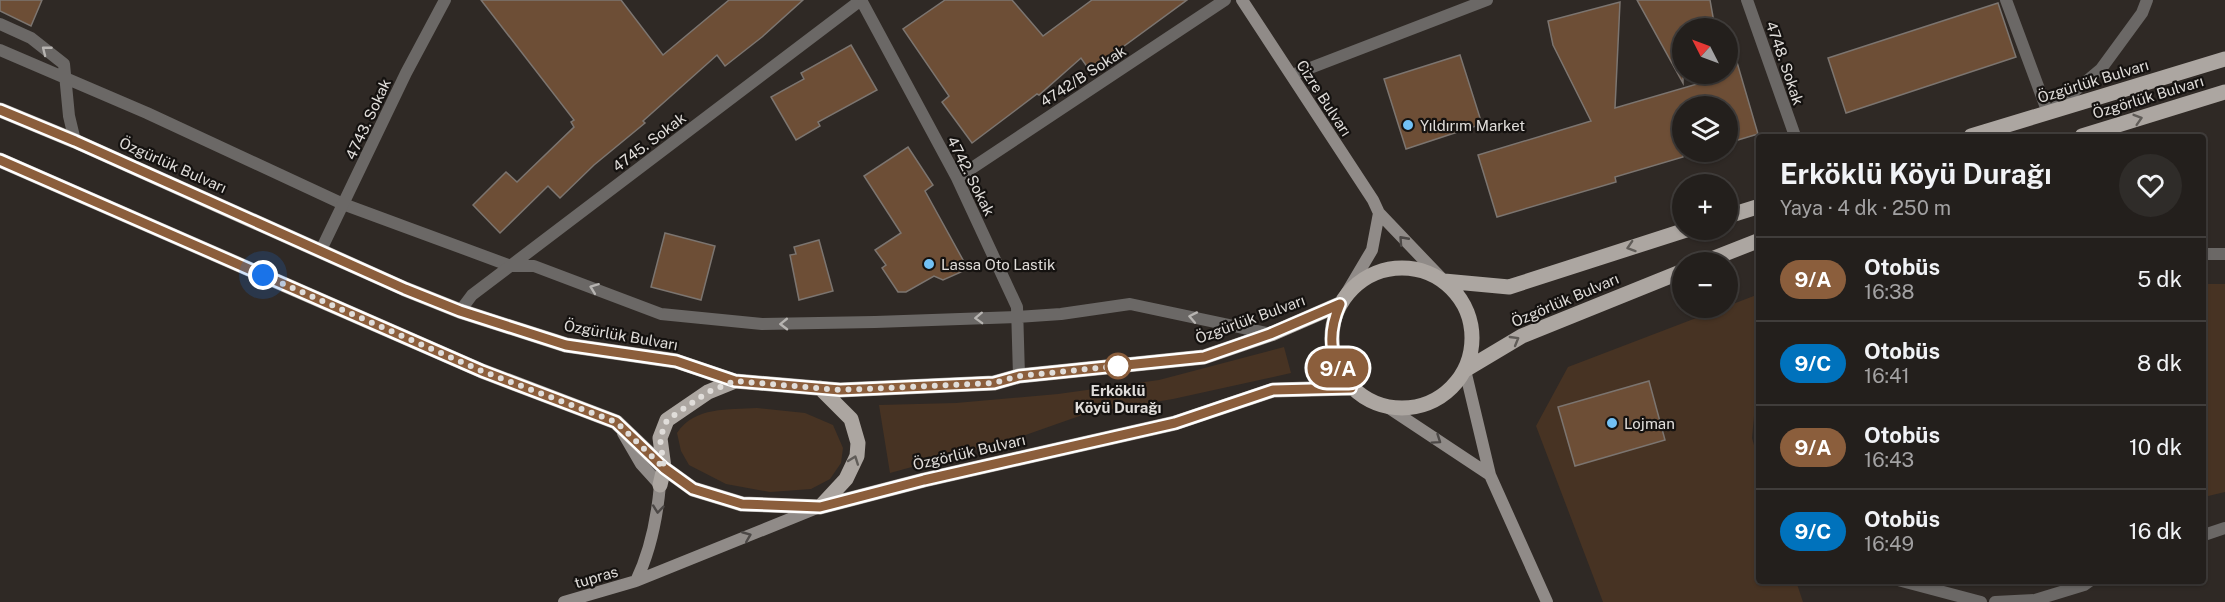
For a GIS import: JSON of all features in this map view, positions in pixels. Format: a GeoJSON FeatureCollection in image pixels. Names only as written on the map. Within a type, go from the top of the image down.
{"type":"FeatureCollection","features":[{"type":"Feature","properties":{"kind":"main road","name":"Özgürlük Bulvarı"},"geometry":{"type":"LineString","coordinates":[[1978,134],[2225,59]]}},
{"type":"Feature","properties":{"kind":"main road","name":"Özgörlük Bulvarı"},"geometry":{"type":"LineString","coordinates":[[2088,134],[2225,92]]}},
{"type":"Feature","properties":{"kind":"main road","name":"Özgürlük Bulvarı"},"geometry":{"type":"LineString","coordinates":[[0,110],[75,141],[320,252],[460,311],[566,345],[676,361],[735,381],[840,390],[994,383],[1019,376],[1204,357],[1270,334],[1340,304]]}},
{"type":"Feature","properties":{"kind":"main road"},"geometry":{"type":"LineString","coordinates":[[0,160],[482,371],[616,422]]}},
{"type":"Feature","properties":{"kind":"main road"},"geometry":{"type":"LineString","coordinates":[[1738,213],[1756,207]]}},
{"type":"Feature","properties":{"kind":"main road"},"geometry":{"type":"LineString","coordinates":[[1444,281],[1509,286],[1672,234]]}},
{"type":"Feature","properties":{"kind":"main road"},"geometry":{"type":"LineString","coordinates":[[1729,252],[1756,242]]}},
{"type":"Feature","properties":{"kind":"main road"},"geometry":{"type":"LineString","coordinates":[[1399,268],[1423,270],[1444,281],[1458,295],[1463,304],[1472,332],[1471,352],[1464,370],[1451,388],[1433,402],[1411,408],[1389,408],[1368,401],[1351,388],[1337,365],[1331,339],[1333,321],[1340,304],[1355,285],[1376,273],[1399,268]]}},
{"type":"Feature","properties":{"kind":"main road","name":"Özgörlük Bulvarı"},"geometry":{"type":"LineString","coordinates":[[1464,370],[1522,336],[1672,275]]}},
{"type":"Feature","properties":{"kind":"main road"},"geometry":{"type":"LineString","coordinates":[[660,485],[664,468],[660,438],[667,420],[708,392],[735,381]]}},
{"type":"Feature","properties":{"kind":"main road"},"geometry":{"type":"LineString","coordinates":[[820,388],[851,418],[858,443],[857,456],[846,479],[820,507]]}},
{"type":"Feature","properties":{"kind":"main road","name":"Özgörlük Bulvarı"},"geometry":{"type":"LineString","coordinates":[[616,422],[664,468],[693,489],[742,504],[820,507],[1175,423],[1273,390],[1351,388]]}},
{"type":"Feature","properties":{"kind":"street","name":"4743. Sokak"},"geometry":{"type":"LineString","coordinates":[[320,252],[406,73],[445,0]]}},
{"type":"Feature","properties":{"kind":"street","name":"4742. Sokak"},"geometry":{"type":"LineString","coordinates":[[861,0],[957,178],[1017,307],[1019,376]]}},
{"type":"Feature","properties":{"kind":"street","name":"4745. Sokak"},"geometry":{"type":"LineString","coordinates":[[460,311],[472,295],[861,0]]}},
{"type":"Feature","properties":{"kind":"street","name":"4742/B Sokak"},"geometry":{"type":"LineString","coordinates":[[957,178],[1226,0]]}},
{"type":"Feature","properties":{"kind":"street","name":"Cizre Bulvarı"},"geometry":{"type":"LineString","coordinates":[[1242,0],[1379,213],[1444,281]]}},
{"type":"Feature","properties":{"kind":"street"},"geometry":{"type":"LineString","coordinates":[[1292,75],[1487,0]]}},
{"type":"Feature","properties":{"kind":"street","name":"4748. Sokak"},"geometry":{"type":"LineString","coordinates":[[1747,0],[1793,134]]}},
{"type":"Feature","properties":{"kind":"street"},"geometry":{"type":"LineString","coordinates":[[2006,0],[2048,113],[2101,69],[2142,13],[2147,0]]}},
{"type":"Feature","properties":{"kind":"street"},"geometry":{"type":"LineString","coordinates":[[0,24],[31,38],[64,64],[69,116],[75,141]]}},
{"type":"Feature","properties":{"kind":"street"},"geometry":{"type":"LineString","coordinates":[[0,50],[147,113],[344,204],[511,266],[534,266],[661,314],[762,324],[875,322],[1061,314],[1130,304],[1270,334]]}},
{"type":"Feature","properties":{"kind":"street"},"geometry":{"type":"LineString","coordinates":[[1340,304],[1372,250],[1379,213]]}},
{"type":"Feature","properties":{"kind":"street"},"geometry":{"type":"LineString","coordinates":[[2206,254],[2225,254]]}},
{"type":"Feature","properties":{"kind":"street"},"geometry":{"type":"LineString","coordinates":[[1464,370],[1490,475],[1547,602]]}},
{"type":"Feature","properties":{"kind":"street"},"geometry":{"type":"LineString","coordinates":[[1389,408],[1490,475]]}},
{"type":"Feature","properties":{"kind":"street"},"geometry":{"type":"LineString","coordinates":[[616,422],[641,464],[660,485],[656,521],[645,562],[636,581]]}},
{"type":"Feature","properties":{"kind":"street","name":"tupras"},"geometry":{"type":"LineString","coordinates":[[564,602],[636,581],[820,507]]}},
{"type":"Feature","properties":{"kind":"street"},"geometry":{"type":"LineString","coordinates":[[2206,534],[2225,528]]}},
{"type":"Feature","properties":{"kind":"street"},"geometry":{"type":"LineString","coordinates":[[1913,584],[1981,602]]}},
{"type":"Feature","properties":{"kind":"street"},"geometry":{"type":"LineString","coordinates":[[1995,602],[2035,600],[2085,584]]}},
{"type":"Feature","properties":{"kind":"shaded area"},"geometry":{"type":"Polygon","coordinates":[[[2206,284],[2225,284],[2225,492],[2206,497],[2206,284]]]}},
{"type":"Feature","properties":{"kind":"shaded area"},"geometry":{"type":"Polygon","coordinates":[[[1756,295],[1756,395],[1752,438],[1756,452],[1756,584],[1797,584],[1803,602],[1603,602],[1536,426],[1568,367],[1696,318],[1738,318],[1738,302],[1756,295]]]}},
{"type":"Feature","properties":{"kind":"shaded area"},"geometry":{"type":"Polygon","coordinates":[[[1284,347],[1291,373],[1173,399],[1088,413],[1017,438],[890,473],[879,405],[956,403],[1058,394],[1159,380],[1284,347]]]}},
{"type":"Feature","properties":{"kind":"shaded area"},"geometry":{"type":"Polygon","coordinates":[[[757,408],[805,413],[833,425],[843,448],[841,463],[830,479],[811,489],[770,492],[726,484],[689,465],[681,451],[677,433],[684,424],[713,411],[757,408]]]}},
{"type":"Feature","properties":{"kind":"building"},"geometry":{"type":"Polygon","coordinates":[[[0,0],[42,0],[31,26],[0,11],[0,0]]]}},
{"type":"Feature","properties":{"kind":"building"},"geometry":{"type":"Polygon","coordinates":[[[481,0],[621,0],[663,55],[729,0],[803,0],[725,66],[717,55],[560,198],[548,186],[500,233],[473,205],[506,172],[517,182],[574,127],[571,122],[574,120],[481,0]]]}},
{"type":"Feature","properties":{"kind":"building"},"geometry":{"type":"Polygon","coordinates":[[[945,0],[1012,0],[1043,36],[1092,0],[1187,0],[1090,71],[1081,58],[1039,95],[1037,94],[972,143],[942,102],[949,96],[903,29],[945,0]]]}},
{"type":"Feature","properties":{"kind":"building"},"geometry":{"type":"Polygon","coordinates":[[[1637,0],[1710,0],[1713,18],[1672,18],[1672,63],[1637,0]]]}},
{"type":"Feature","properties":{"kind":"building"},"geometry":{"type":"Polygon","coordinates":[[[1620,2],[1615,108],[1697,84],[1738,84],[1738,66],[1758,134],[1738,140],[1738,96],[1672,96],[1672,160],[1615,177],[1616,182],[1497,217],[1478,155],[1591,121],[1553,45],[1548,21],[1620,2]]]}},
{"type":"Feature","properties":{"kind":"building"},"geometry":{"type":"Polygon","coordinates":[[[1998,3],[2016,57],[1846,113],[1828,58],[1998,3]]]}},
{"type":"Feature","properties":{"kind":"building"},"geometry":{"type":"Polygon","coordinates":[[[851,45],[877,90],[818,122],[820,126],[796,140],[771,97],[804,79],[801,73],[851,45]]]}},
{"type":"Feature","properties":{"kind":"building"},"geometry":{"type":"Polygon","coordinates":[[[1460,55],[1482,124],[1406,149],[1384,79],[1460,55]]]}},
{"type":"Feature","properties":{"kind":"building"},"geometry":{"type":"Polygon","coordinates":[[[908,147],[933,185],[925,191],[968,269],[943,280],[934,276],[906,292],[898,292],[882,268],[886,265],[875,250],[901,233],[864,176],[908,147]]]}},
{"type":"Feature","properties":{"kind":"building"},"geometry":{"type":"Polygon","coordinates":[[[665,233],[715,246],[701,300],[651,287],[665,233]]]}},
{"type":"Feature","properties":{"kind":"building"},"geometry":{"type":"Polygon","coordinates":[[[819,240],[833,291],[799,300],[790,255],[796,254],[794,247],[819,240]]]}},
{"type":"Feature","properties":{"kind":"building","name":"Lojman"},"geometry":{"type":"Polygon","coordinates":[[[1649,381],[1665,440],[1575,466],[1558,407],[1649,381]]]}},
{"type":"Feature","properties":{"kind":"bus line","name":"9/A"},"geometry":{"type":"LineString","coordinates":[[0,110],[75,141],[320,252],[460,311],[566,345],[676,361],[735,381],[840,390],[994,383],[1019,376],[1204,357],[1270,334],[1340,304],[1333,321],[1331,339],[1333,357],[1340,374],[1351,388],[1273,390],[1175,423],[924,480],[820,507],[742,504],[693,489],[664,468],[616,422],[482,371],[0,160]]}},
{"type":"Feature","properties":{"kind":"place","name":"Yıldırım Market"},"geometry":{"type":"Point","coordinates":[1408,125]}},
{"type":"Feature","properties":{"kind":"place","name":"Lassa Oto Lastik"},"geometry":{"type":"Point","coordinates":[929,264]}},
{"type":"Feature","properties":{"kind":"place","name":"Erköklü Köyü Durağı"},"geometry":{"type":"Point","coordinates":[1118,366]}},
{"type":"Feature","properties":{"kind":"place","name":"Lojman"},"geometry":{"type":"Point","coordinates":[1612,423]}},
{"type":"Feature","properties":{"kind":"route"},"geometry":{"type":"LineString","coordinates":[[263,275],[482,371],[616,422],[664,468],[660,438],[667,420],[708,392],[735,381],[840,390],[994,383],[1019,376],[1118,366]]}}]}
